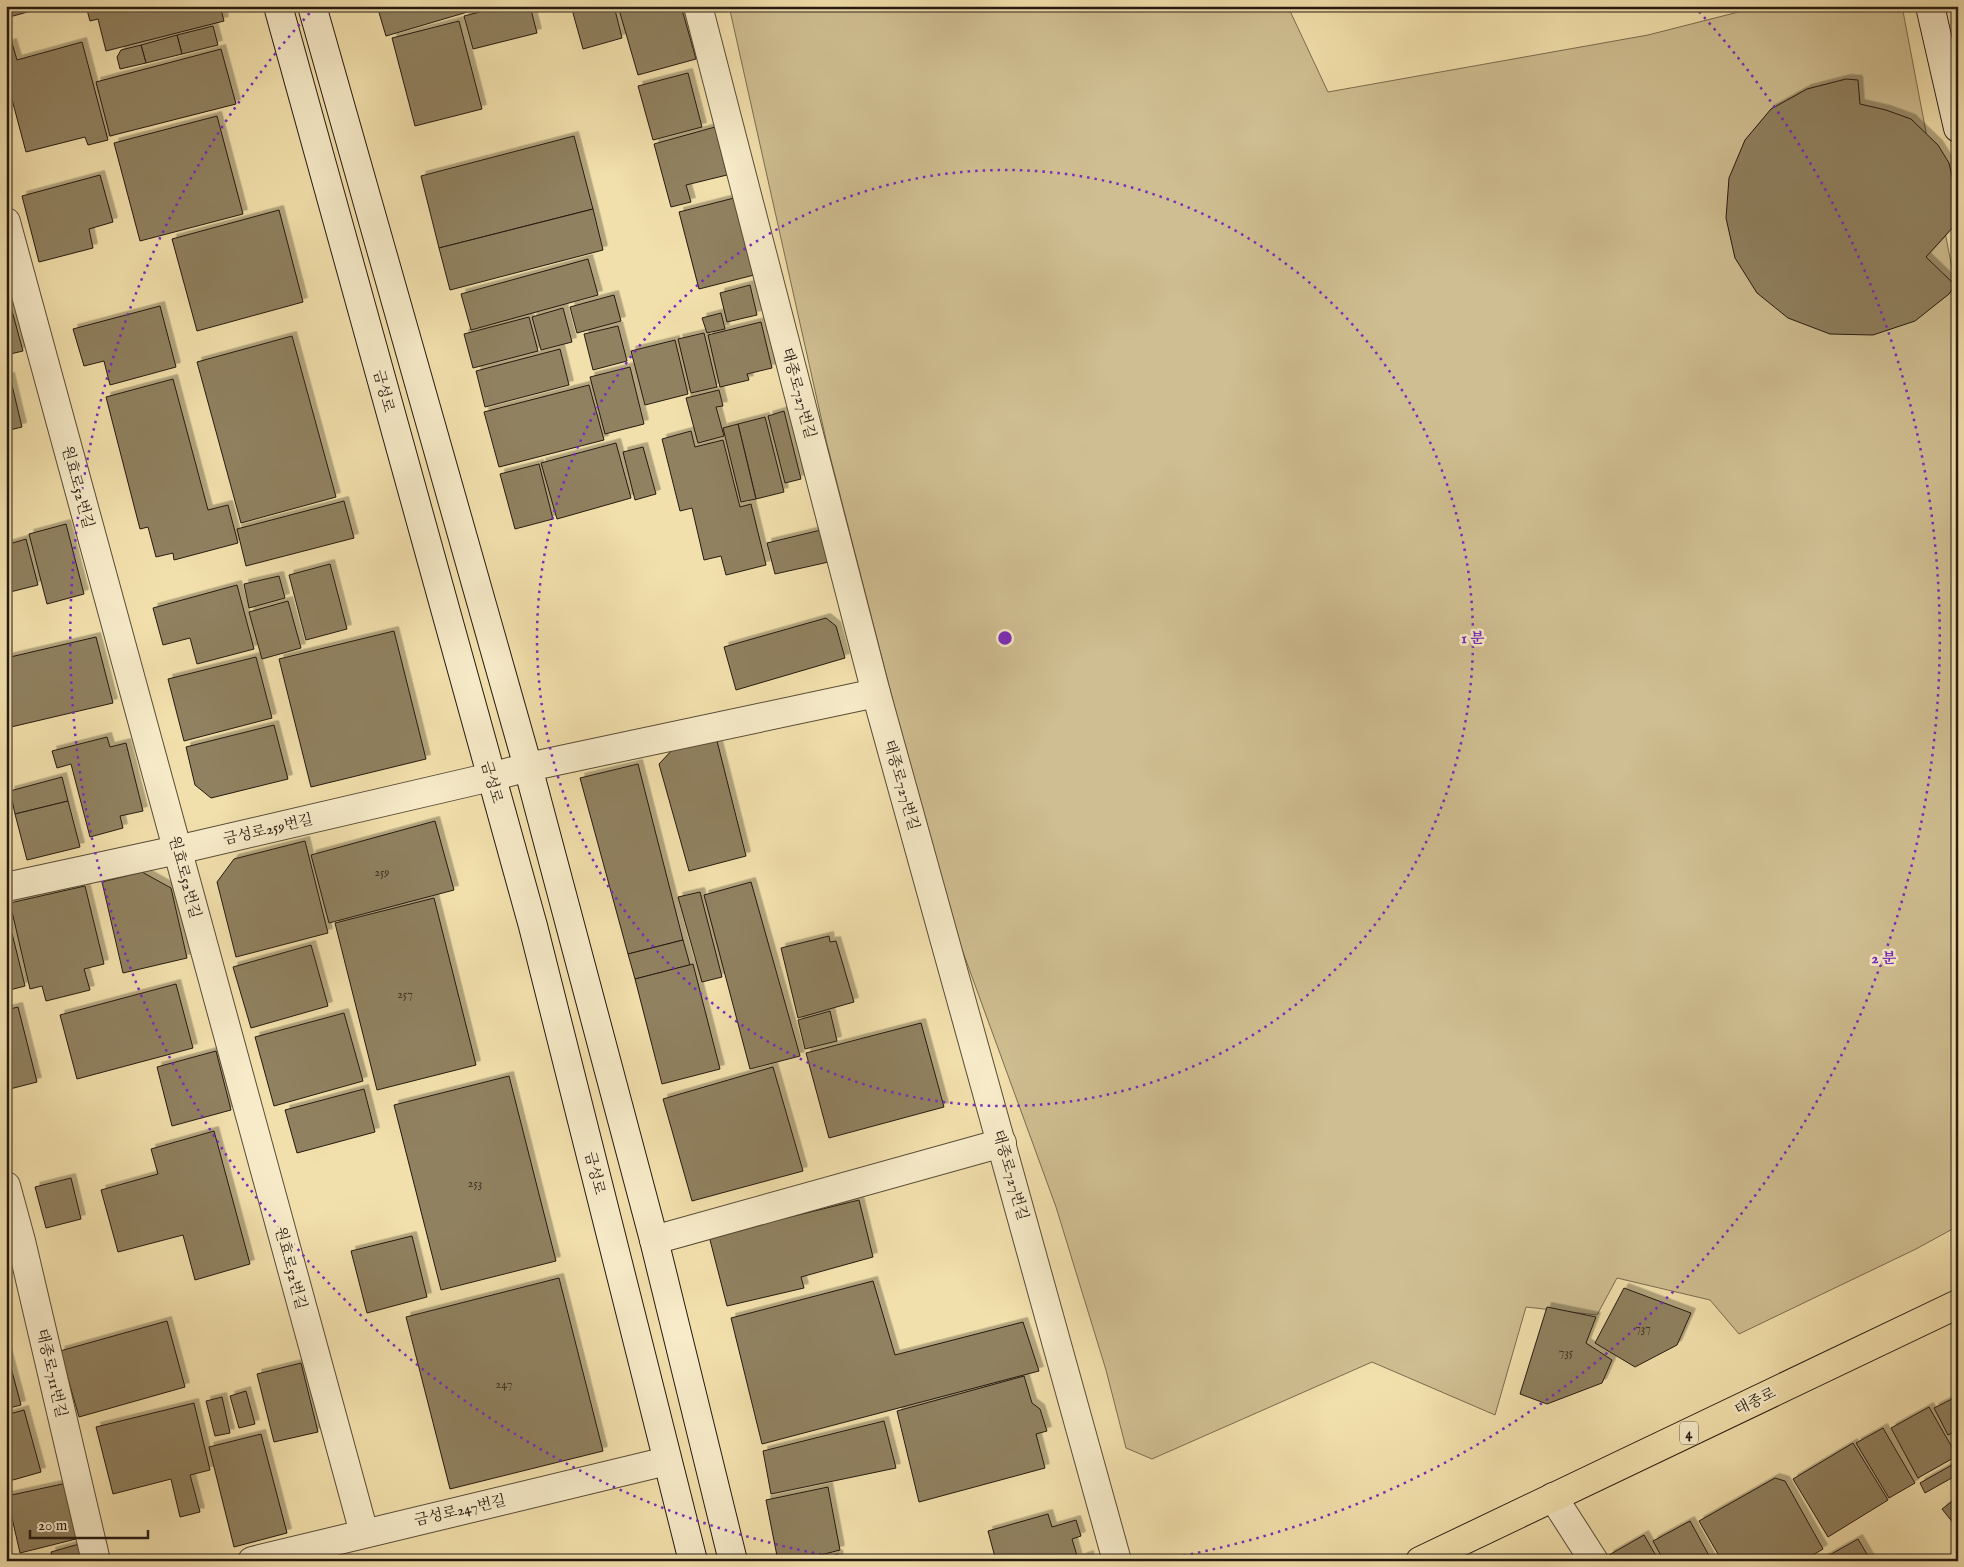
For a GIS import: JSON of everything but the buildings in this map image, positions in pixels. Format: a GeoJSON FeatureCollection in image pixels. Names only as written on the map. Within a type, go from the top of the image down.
{"type":"FeatureCollection","features":[{"type":"Feature","properties":{"kind":"main road","name":"태종로"},"geometry":{"type":"LineString","coordinates":[[1420,1561],[1958,1304]]}},
{"type":"Feature","properties":{"kind":"street","name":"금성로"},"geometry":{"type":"LineString","coordinates":[[278,6],[534,926],[692,1561]]}},
{"type":"Feature","properties":{"kind":"street"},"geometry":{"type":"LineString","coordinates":[[312,6],[528,767],[654,1240],[733,1561]]}},
{"type":"Feature","properties":{"kind":"street","name":"태종로727번길"},"geometry":{"type":"LineString","coordinates":[[698,6],[876,693],[964,987],[1002,1143],[1118,1561]]}},
{"type":"Feature","properties":{"kind":"street"},"geometry":{"type":"LineString","coordinates":[[1930,6],[1958,128]]}},
{"type":"Feature","properties":{"kind":"street","name":"원효로52번길"},"geometry":{"type":"LineString","coordinates":[[6,222],[364,1533]]}},
{"type":"Feature","properties":{"kind":"street"},"geometry":{"type":"LineString","coordinates":[[528,767],[876,693]]}},
{"type":"Feature","properties":{"kind":"street","name":"금성로259번길"},"geometry":{"type":"LineString","coordinates":[[6,887],[177,850],[528,767]]}},
{"type":"Feature","properties":{"kind":"street"},"geometry":{"type":"LineString","coordinates":[[654,1240],[1002,1143]]}},
{"type":"Feature","properties":{"kind":"street","name":"태종로711번길"},"geometry":{"type":"LineString","coordinates":[[6,1186],[14,1242],[96,1561]]}},
{"type":"Feature","properties":{"kind":"street","name":"금성로247번길"},"geometry":{"type":"LineString","coordinates":[[252,1561],[668,1461]]}},
{"type":"Feature","properties":{"kind":"street"},"geometry":{"type":"LineString","coordinates":[[1553,1497],[1594,1561]]}},
{"type":"Feature","properties":{"kind":"shaded area"},"geometry":{"type":"Polygon","coordinates":[[[729,6],[1290,6],[1290,11],[1328,92],[1648,35],[1762,6],[1902,6],[1958,300],[1958,1226],[1916,1249],[1739,1334],[1710,1300],[1617,1278],[1597,1315],[1526,1307],[1495,1415],[1372,1362],[1152,1459],[1126,1448],[1106,1370],[1056,1207],[944,900],[827,444],[729,6]]]}}]}
